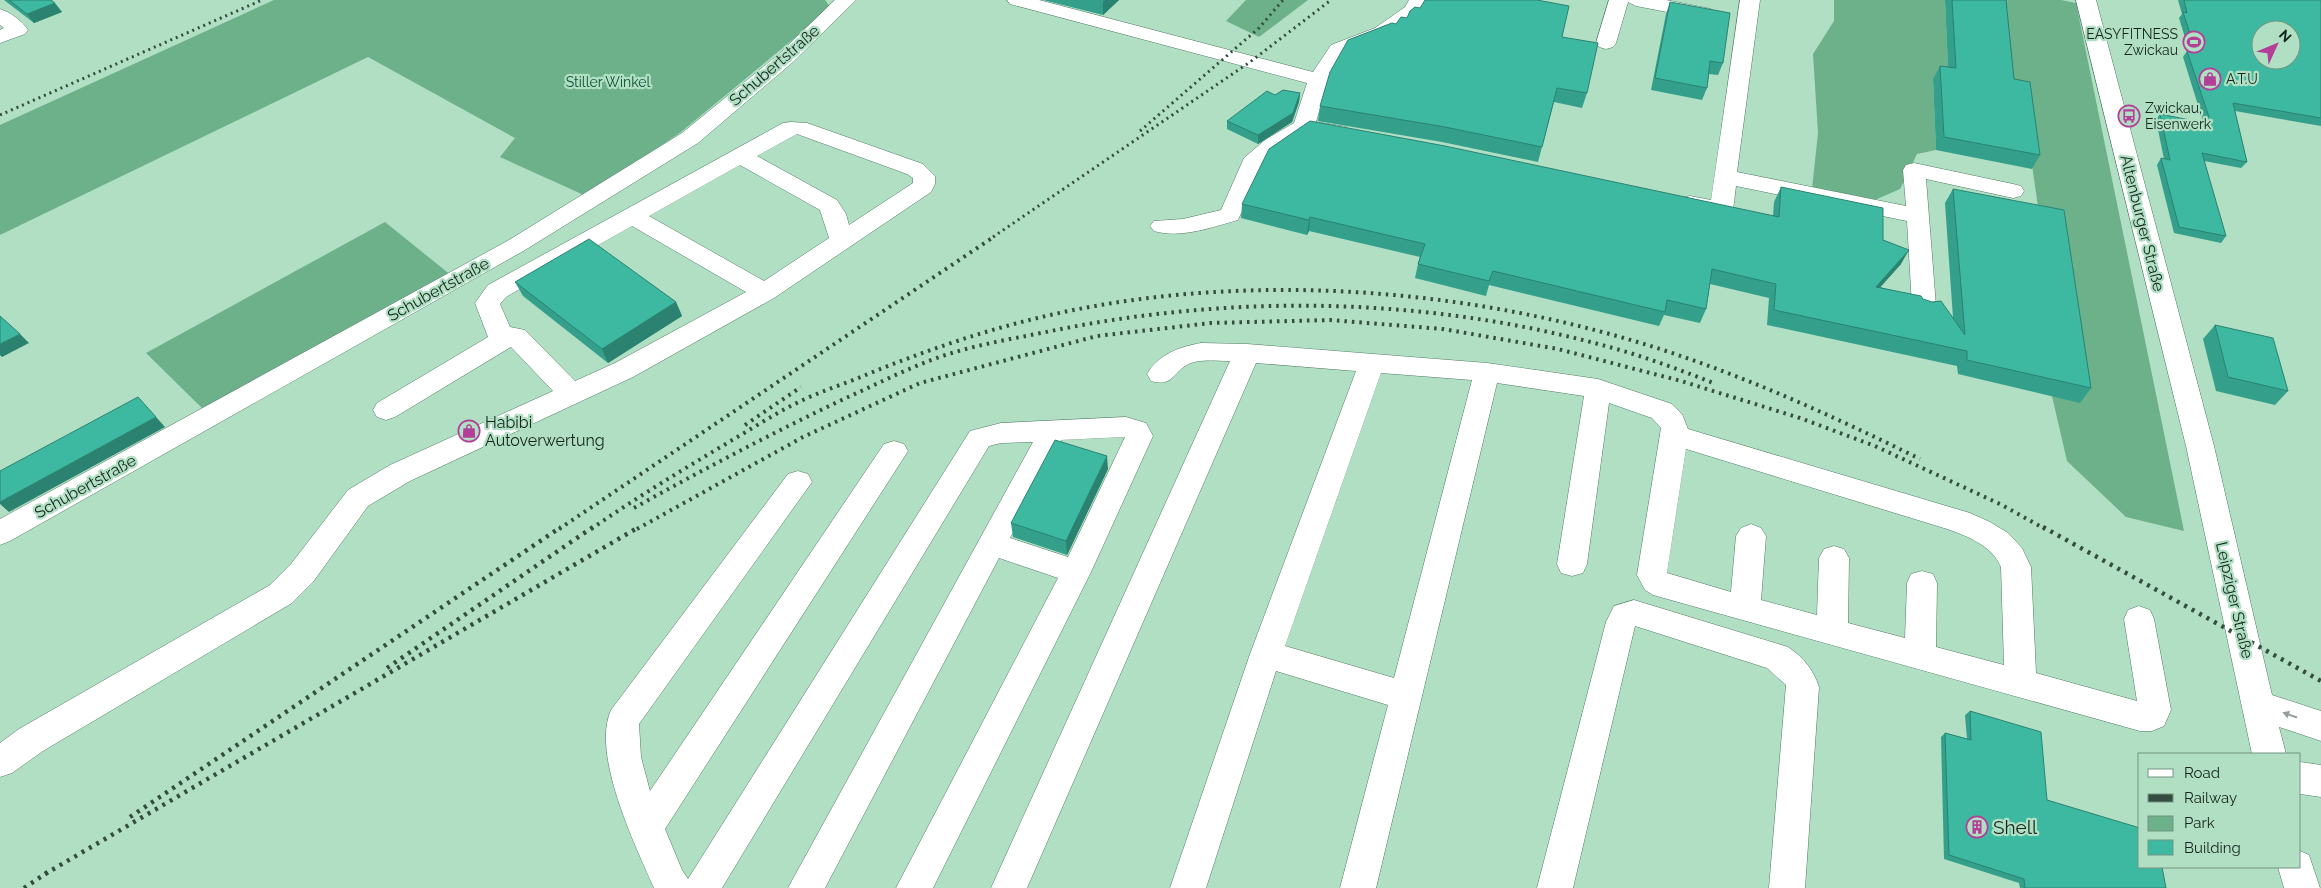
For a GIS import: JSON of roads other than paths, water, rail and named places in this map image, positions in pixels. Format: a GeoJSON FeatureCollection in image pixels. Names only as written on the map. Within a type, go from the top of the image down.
{"type":"FeatureCollection","features":[{"type":"Feature","properties":{"kind":"street","name":"Schubertstraße"},"geometry":{"type":"LineString","coordinates":[[0,533],[517,245],[690,138],[786,58],[846,0]]}},
{"type":"Feature","properties":{"kind":"street"},"geometry":{"type":"LineString","coordinates":[[1016,0],[1318,80]]}},
{"type":"Feature","properties":{"kind":"street"},"geometry":{"type":"LineString","coordinates":[[1162,226],[1183,226],[1230,215],[1252,163],[1273,145],[1304,126],[1318,80],[1338,49],[1382,32],[1412,11],[1419,0]]}},
{"type":"Feature","properties":{"kind":"street"},"geometry":{"type":"LineString","coordinates":[[1606,43],[1620,0]]}},
{"type":"Feature","properties":{"kind":"street"},"geometry":{"type":"LineString","coordinates":[[1636,0],[1736,13],[1727,177],[1721,210],[1673,200]]}},
{"type":"Feature","properties":{"kind":"street","name":"Altenburger Straße"},"geometry":{"type":"LineString","coordinates":[[2085,0],[2200,446]]}},
{"type":"Feature","properties":{"kind":"street"},"geometry":{"type":"LineString","coordinates":[[0,15],[18,30],[0,37]]}},
{"type":"Feature","properties":{"kind":"street"},"geometry":{"type":"LineString","coordinates":[[1304,126],[1359,136]]}},
{"type":"Feature","properties":{"kind":"street"},"geometry":{"type":"LineString","coordinates":[[0,762],[31,740],[280,594],[302,573],[324,541],[358,498],[400,473],[624,370],[765,292],[923,187],[926,179],[924,174],[916,169],[799,128],[784,132],[491,296],[487,303],[502,339]]}},
{"type":"Feature","properties":{"kind":"street"},"geometry":{"type":"LineString","coordinates":[[740,156],[829,205],[834,214],[842,241]]}},
{"type":"Feature","properties":{"kind":"street"},"geometry":{"type":"LineString","coordinates":[[1924,306],[1914,170],[2012,191]]}},
{"type":"Feature","properties":{"kind":"street"},"geometry":{"type":"LineString","coordinates":[[1727,177],[1918,216]]}},
{"type":"Feature","properties":{"kind":"street"},"geometry":{"type":"LineString","coordinates":[[631,216],[765,292]]}},
{"type":"Feature","properties":{"kind":"street"},"geometry":{"type":"LineString","coordinates":[[386,410],[502,339],[516,336],[572,395]]}},
{"type":"Feature","properties":{"kind":"street"},"geometry":{"type":"LineString","coordinates":[[1160,374],[1176,360],[1192,355],[1216,351],[1247,353],[1487,372],[1598,389],[1662,411],[1672,420],[1675,428],[1652,575],[1656,581],[1664,586],[2140,716],[2152,716],[2155,710],[2139,619]]}},
{"type":"Feature","properties":{"kind":"street"},"geometry":{"type":"LineString","coordinates":[[1009,888],[1247,353]]}},
{"type":"Feature","properties":{"kind":"street"},"geometry":{"type":"LineString","coordinates":[[1188,888],[1266,654],[1372,363]]}},
{"type":"Feature","properties":{"kind":"street"},"geometry":{"type":"LineString","coordinates":[[1358,888],[1487,372]]}},
{"type":"Feature","properties":{"kind":"street"},"geometry":{"type":"LineString","coordinates":[[1572,564],[1598,389]]}},
{"type":"Feature","properties":{"kind":"street"},"geometry":{"type":"LineString","coordinates":[[702,888],[980,438],[1001,433],[1053,430],[1126,427],[1136,430],[1139,436],[1076,572],[914,888]]}},
{"type":"Feature","properties":{"kind":"street"},"geometry":{"type":"LineString","coordinates":[[806,888],[1053,430]]}},
{"type":"Feature","properties":{"kind":"street"},"geometry":{"type":"LineString","coordinates":[[1674,435],[1950,518],[1987,533],[2005,547],[2013,557],[2016,567],[2020,684]]}},
{"type":"Feature","properties":{"kind":"street","name":"Leipziger Straße"},"geometry":{"type":"LineString","coordinates":[[2200,446],[2269,753]]}},
{"type":"Feature","properties":{"kind":"street"},"geometry":{"type":"LineString","coordinates":[[646,827],[894,450]]}},
{"type":"Feature","properties":{"kind":"street"},"geometry":{"type":"LineString","coordinates":[[674,888],[669,882],[646,827],[624,760],[620,734],[623,720],[798,482]]}},
{"type":"Feature","properties":{"kind":"street"},"geometry":{"type":"LineString","coordinates":[[1745,609],[1751,536]]}},
{"type":"Feature","properties":{"kind":"street"},"geometry":{"type":"LineString","coordinates":[[992,544],[1076,572]]}},
{"type":"Feature","properties":{"kind":"street"},"geometry":{"type":"LineString","coordinates":[[1832,632],[1834,558]]}},
{"type":"Feature","properties":{"kind":"street"},"geometry":{"type":"LineString","coordinates":[[1920,656],[1922,583]]}},
{"type":"Feature","properties":{"kind":"street"},"geometry":{"type":"LineString","coordinates":[[1555,888],[1621,622],[1625,615],[1634,612],[1777,657],[1800,676],[1803,687],[1787,888]]}},
{"type":"Feature","properties":{"kind":"street"},"geometry":{"type":"LineString","coordinates":[[1266,654],[1406,696]]}},
{"type":"Feature","properties":{"kind":"street"},"geometry":{"type":"LineString","coordinates":[[2258,704],[2321,726]]}},
{"type":"Feature","properties":{"kind":"street"},"geometry":{"type":"LineString","coordinates":[[2301,778],[2321,781]]}},
{"type":"Feature","properties":{"kind":"street"},"geometry":{"type":"LineString","coordinates":[[2296,868],[2302,888]]}},
{"type":"Feature","properties":{"kind":"railway"},"geometry":{"type":"LineString","coordinates":[[0,115],[262,0]]}},
{"type":"Feature","properties":{"kind":"railway"},"geometry":{"type":"LineString","coordinates":[[1140,131],[1259,28],[1283,0]]}},
{"type":"Feature","properties":{"kind":"railway"},"geometry":{"type":"LineString","coordinates":[[993,237],[1250,62],[1331,0]]}},
{"type":"Feature","properties":{"kind":"railway"},"geometry":{"type":"LineString","coordinates":[[559,529],[995,236]]}},
{"type":"Feature","properties":{"kind":"railway"},"geometry":{"type":"LineString","coordinates":[[591,529],[765,420],[803,400],[892,364],[965,338],[1064,312],[1138,299],[1213,292],[1290,290],[1367,293],[1444,301],[1520,313],[1594,330],[1666,351],[1731,374],[1826,414],[1920,459]]}},
{"type":"Feature","properties":{"kind":"railway"},"geometry":{"type":"LineString","coordinates":[[634,508],[792,424],[934,359],[977,346],[1123,318],[1196,310],[1269,306],[1342,306],[1415,311],[1488,320],[1559,334],[1630,353],[1716,384]]}},
{"type":"Feature","properties":{"kind":"railway"},"geometry":{"type":"LineString","coordinates":[[637,529],[803,437],[920,383],[1097,336],[1211,323],[1330,320],[1443,329],[1558,349],[1681,381],[1800,418],[1875,446],[2002,505],[2045,529]]}},
{"type":"Feature","properties":{"kind":"railway"},"geometry":{"type":"LineString","coordinates":[[745,425],[801,387]]}},
{"type":"Feature","properties":{"kind":"railway"},"geometry":{"type":"LineString","coordinates":[[130,817],[561,527]]}},
{"type":"Feature","properties":{"kind":"railway"},"geometry":{"type":"LineString","coordinates":[[387,668],[593,527]]}},
{"type":"Feature","properties":{"kind":"railway"},"geometry":{"type":"LineString","coordinates":[[45,874],[639,527]]}},
{"type":"Feature","properties":{"kind":"railway"},"geometry":{"type":"LineString","coordinates":[[2043,527],[2321,681]]}},
{"type":"Feature","properties":{"kind":"railway"},"geometry":{"type":"LineString","coordinates":[[45,874],[51,870]]}},
{"type":"Feature","properties":{"kind":"railway"},"geometry":{"type":"LineString","coordinates":[[24,888],[45,874]]}},
{"type":"Feature","properties":{"kind":"place","name":"EASYFITNESS Zwickau"},"geometry":{"type":"Point","coordinates":[2194,42]}},
{"type":"Feature","properties":{"kind":"place","name":"A.T.U"},"geometry":{"type":"Point","coordinates":[2210,79]}},
{"type":"Feature","properties":{"kind":"place","name":"Zwickau, Eisenwerk"},"geometry":{"type":"Point","coordinates":[2129,116]}},
{"type":"Feature","properties":{"kind":"place","name":"Habibi Autoverwertung"},"geometry":{"type":"Point","coordinates":[469,431]}},
{"type":"Feature","properties":{"kind":"place","name":"Shell"},"geometry":{"type":"Point","coordinates":[1977,827]}},
{"type":"Feature","properties":{"kind":"park label","name":"Stiller Winkel"},"geometry":{"type":"Point","coordinates":[608,82]}}]}
